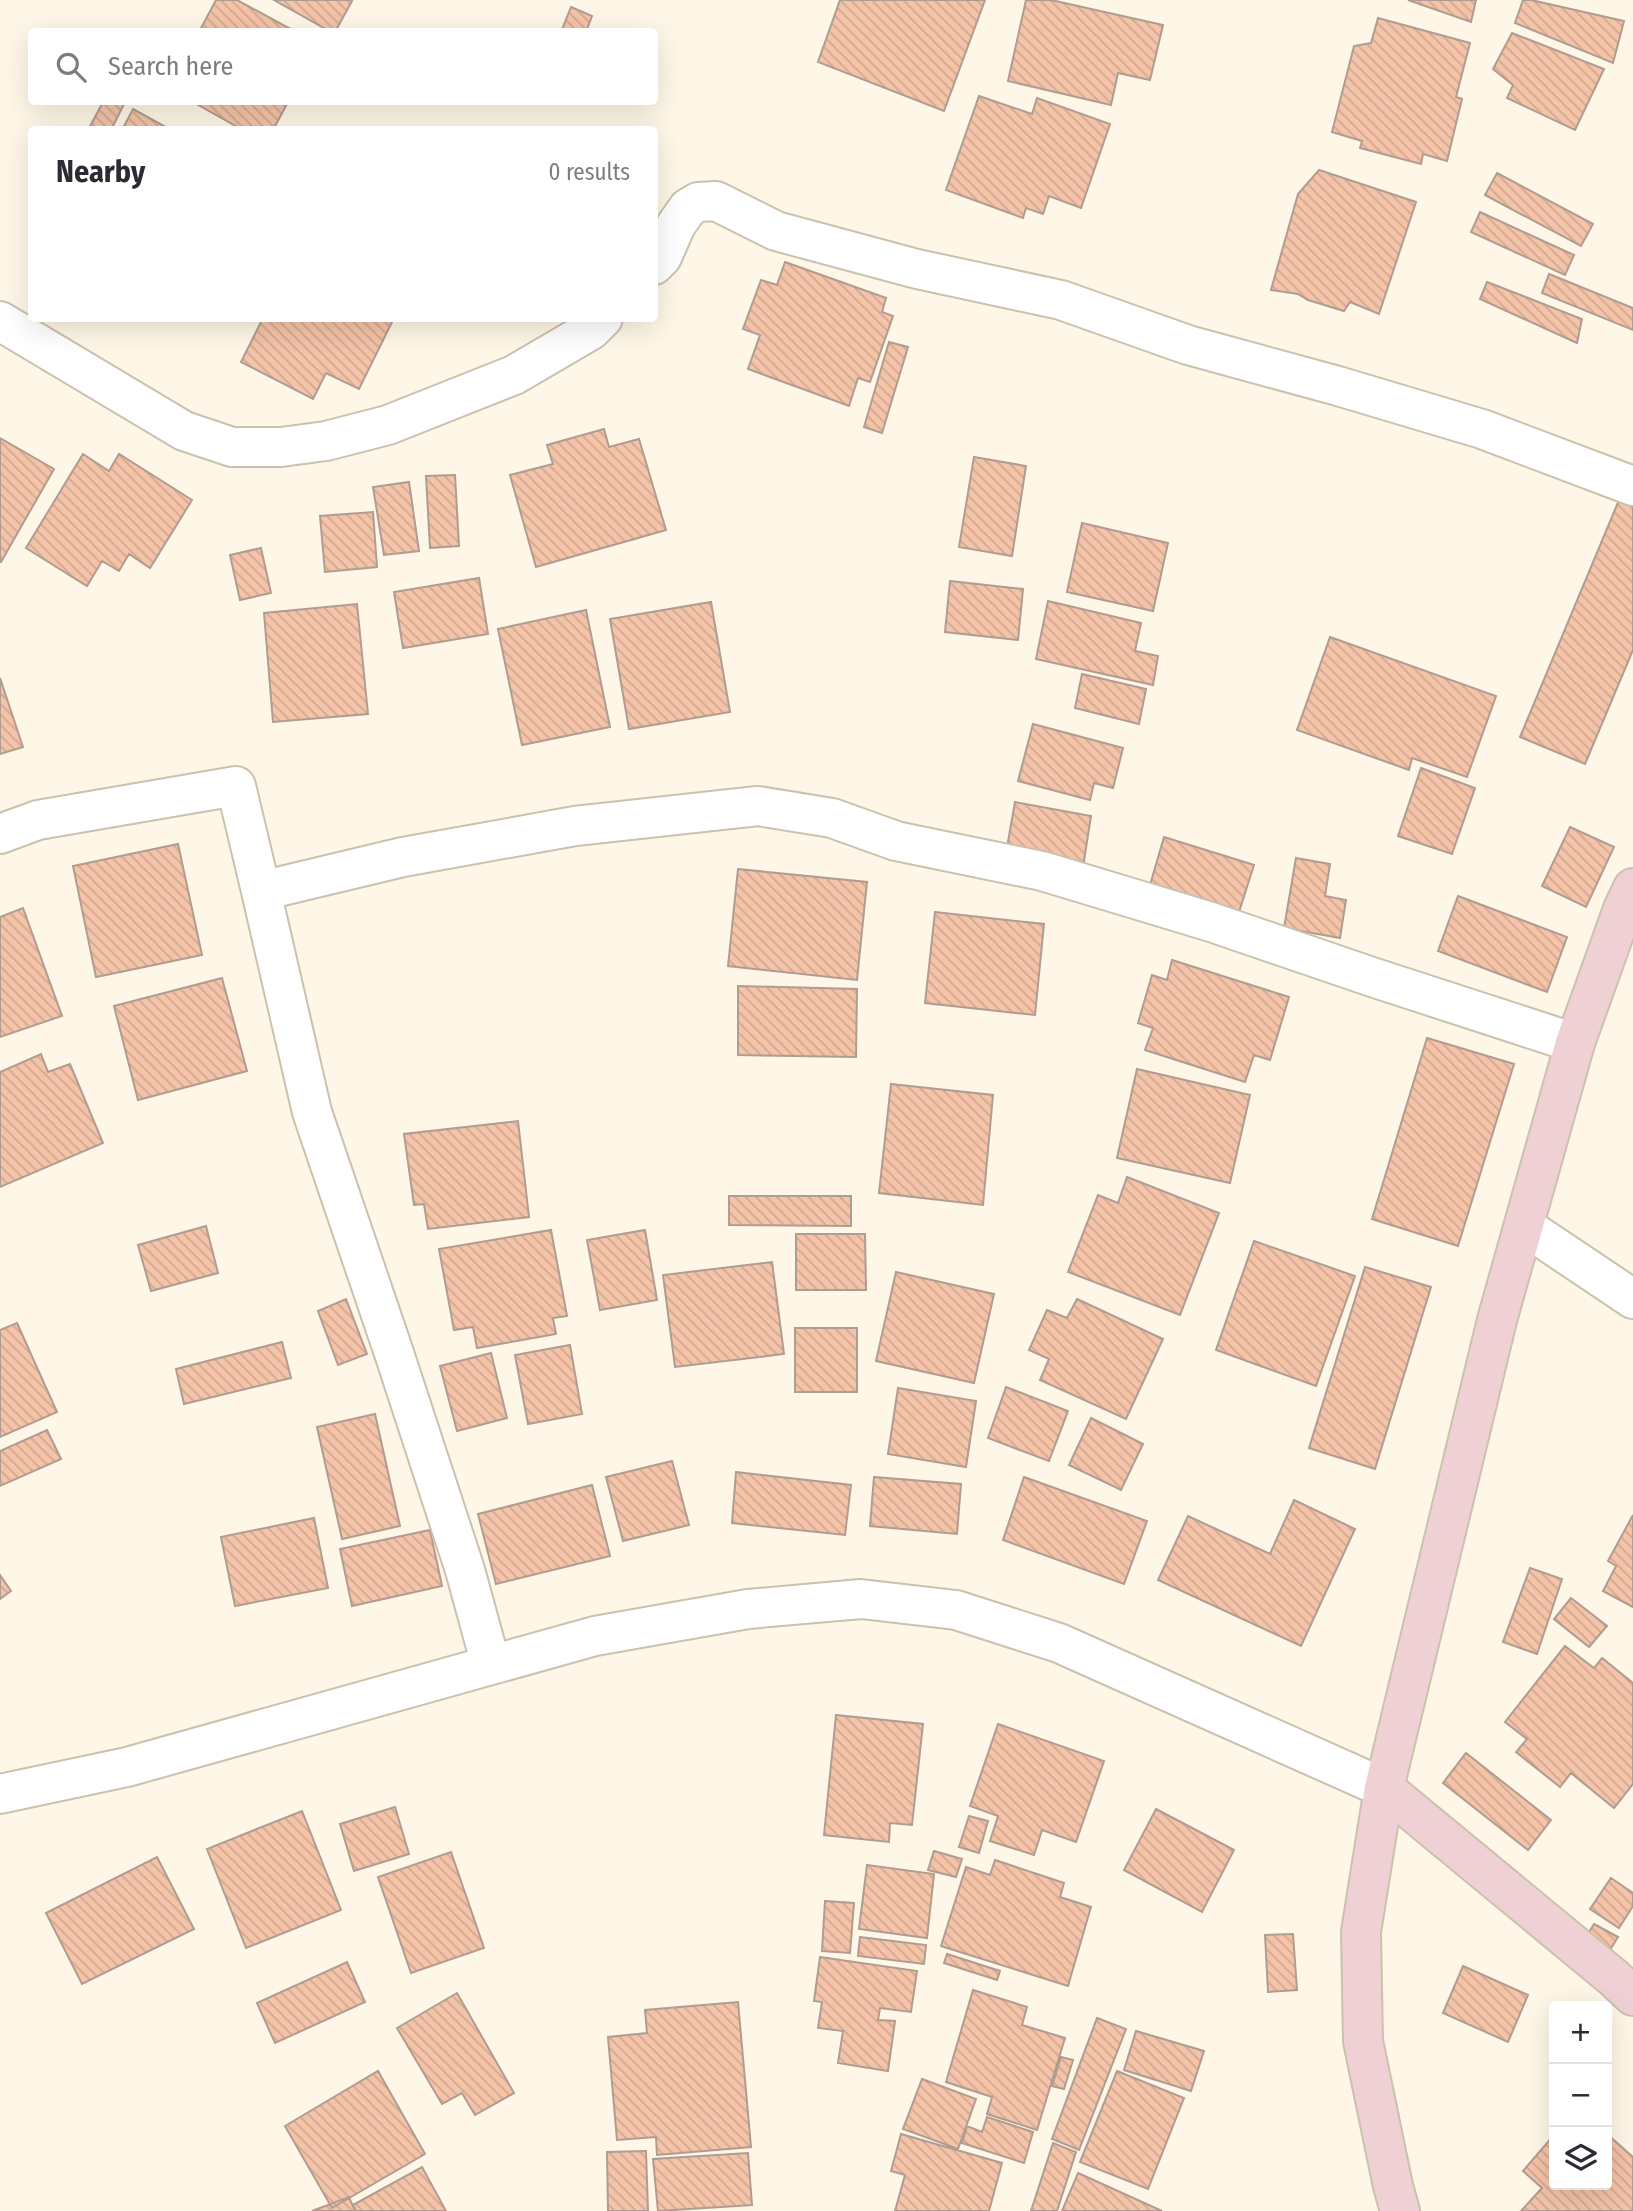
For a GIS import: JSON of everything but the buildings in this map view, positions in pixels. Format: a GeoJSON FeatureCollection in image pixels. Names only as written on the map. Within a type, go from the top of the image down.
{"type":"FeatureCollection","features":[{"type":"Feature","properties":{"kind":"main road"},"geometry":{"type":"LineString","coordinates":[[1400,2211],[1392,2186],[1363,2041],[1361,1932],[1384,1788],[1497,1320],[1575,1043],[1633,888]]}},
{"type":"Feature","properties":{"kind":"main road"},"geometry":{"type":"LineString","coordinates":[[1384,1788],[1633,1996]]}},
{"type":"Feature","properties":{"kind":"street"},"geometry":{"type":"LineString","coordinates":[[658,261],[688,208],[698,202],[716,201],[776,231],[917,270],[1061,300],[1188,345],[1482,429],[1633,486]]}},
{"type":"Feature","properties":{"kind":"street"},"geometry":{"type":"LineString","coordinates":[[0,321],[184,431],[232,447],[269,447],[327,441],[388,425],[514,375],[591,330],[599,322]]}},
{"type":"Feature","properties":{"kind":"street"},"geometry":{"type":"LineString","coordinates":[[0,834],[38,820],[236,786],[312,1112],[465,1570],[491,1665]]}},
{"type":"Feature","properties":{"kind":"street"},"geometry":{"type":"LineString","coordinates":[[261,891],[403,857],[575,826],[758,806],[832,818],[896,841],[1042,871],[1211,922],[1575,1043]]}},
{"type":"Feature","properties":{"kind":"street"},"geometry":{"type":"LineString","coordinates":[[1524,1226],[1633,1299]]}},
{"type":"Feature","properties":{"kind":"street"},"geometry":{"type":"LineString","coordinates":[[0,1794],[127,1767],[596,1636],[748,1609],[861,1599],[956,1610],[1059,1643],[1384,1788]]}}]}
